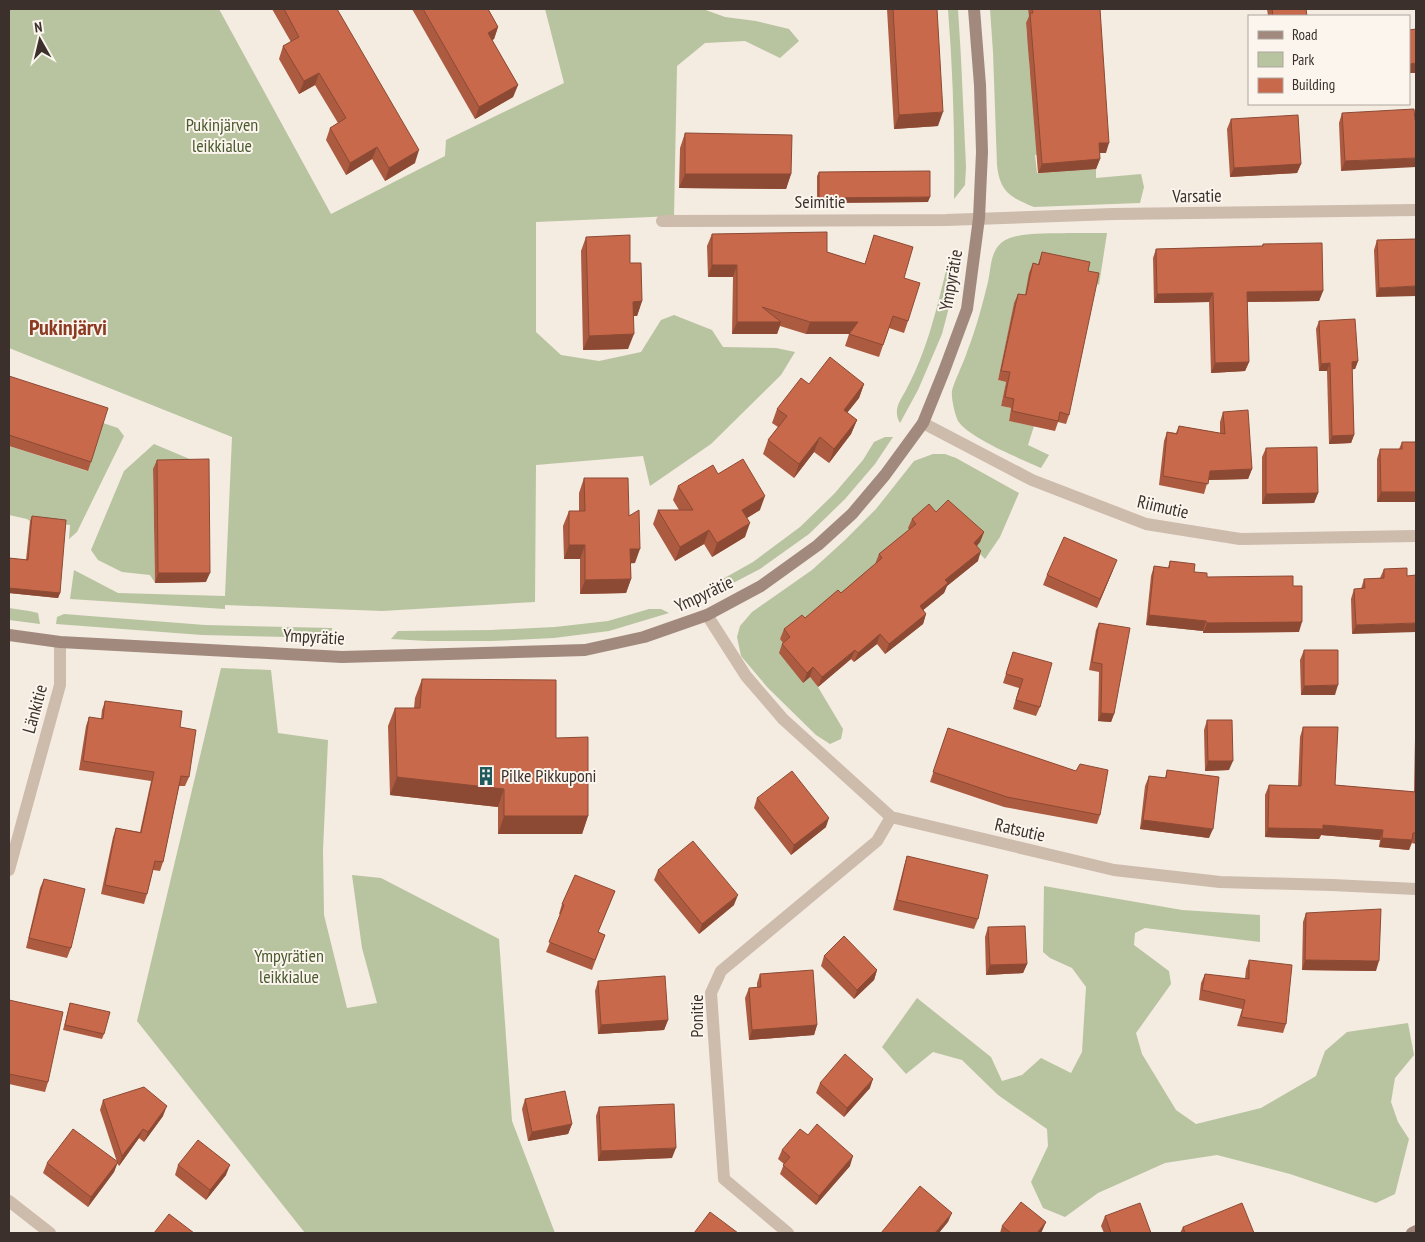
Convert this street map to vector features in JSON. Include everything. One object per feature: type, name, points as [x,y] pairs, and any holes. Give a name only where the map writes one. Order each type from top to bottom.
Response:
[{"type":"street","name":"Ympyrätie","points":[[9,635],[60,642],[342,657],[585,650],[644,637],[707,616],[761,586],[818,545],[852,514],[880,482],[923,423],[966,308],[979,218],[982,152],[981,104],[974,9]]},
{"type":"street","name":"Varsatie","points":[[979,218],[1114,214],[1416,210]]},
{"type":"street","name":"Seimitie","points":[[662,221],[979,218]]},
{"type":"street","name":"Riimutie","points":[[923,423],[1032,480],[1146,524],[1240,539],[1416,536]]},
{"type":"street","name":"Ratsutie","points":[[707,616],[746,676],[783,719],[891,817],[1114,870],[1220,882],[1416,889]]},
{"type":"street","name":"Länkitie","points":[[9,870],[11,851],[60,685],[60,642]]},
{"type":"street","name":"Ponitie","points":[[788,1233],[724,1179],[711,993],[721,971],[877,841],[891,817]]},
{"type":"street","points":[[9,1201],[50,1233]]},
{"type":"street","points":[[1412,1233],[1416,1231]]},
{"type":"green space","name":"Pukinjärven leikkialue","points":[[9,9],[219,9],[331,214],[445,156],[446,140],[564,83],[545,9],[703,9],[725,17],[756,21],[789,29],[799,41],[780,58],[745,41],[705,43],[677,66],[674,216],[536,222],[536,332],[561,355],[599,361],[641,352],[661,320],[674,315],[712,330],[723,347],[776,348],[795,352],[781,375],[711,444],[650,486],[643,456],[536,465],[535,602],[382,611],[225,605],[225,609],[70,599],[74,570],[118,593],[225,596],[232,437],[9,348]]},
{"type":"green space","points":[[948,9],[958,9],[966,167],[965,185],[954,199],[953,104]]},
{"type":"green space","points":[[990,9],[1028,9],[1036,22],[1026,23],[1027,37],[1039,36],[1029,58],[1030,74],[1039,74],[1047,154],[1035,155],[1037,173],[1096,169],[1096,178],[1141,174],[1144,187],[1140,203],[1034,207],[1019,200],[1004,188],[998,174],[997,165]]},
{"type":"green space","points":[[1107,233],[1099,285],[1036,274],[1022,305],[1014,304],[998,380],[1006,382],[1001,406],[1011,408],[1009,421],[1034,426],[1028,445],[1049,455],[1041,468],[996,448],[964,428],[956,415],[952,391],[976,326],[988,282],[991,261],[997,247],[1007,239],[1024,235]]},
{"type":"green space","points":[[949,259],[955,271],[954,288],[942,334],[918,390],[900,423],[897,413],[898,405],[915,372],[927,341]]},
{"type":"green space","points":[[103,423],[118,428],[124,436],[77,532],[69,539],[70,525],[30,521],[9,515],[9,446],[87,471]]},
{"type":"green space","points":[[885,437],[893,437],[875,464],[845,499],[809,534],[760,569],[687,607],[687,599],[753,562],[800,527],[834,494],[863,460],[874,442]]},
{"type":"green space","points":[[154,444],[192,460],[153,470],[155,583],[150,575],[122,572],[98,560],[91,550],[124,471]]},
{"type":"green space","points":[[933,454],[945,454],[956,458],[1019,493],[1000,537],[985,559],[974,548],[980,541],[918,540],[884,574],[780,639],[787,646],[803,683],[810,677],[843,729],[841,739],[830,744],[816,735],[768,688],[741,656],[737,637],[740,626],[752,612],[812,570],[845,540],[876,509],[914,461]]},
{"type":"green space","points":[[9,608],[38,613],[40,624],[9,620]]},
{"type":"green space","points":[[649,609],[661,609],[669,613],[609,631],[554,638],[492,641],[391,639],[398,631],[555,627],[608,621]]},
{"type":"green space","points":[[64,614],[205,625],[332,628],[332,638],[202,635],[56,624],[57,617]]},
{"type":"green space","name":"Ympyrätien leikkialue","points":[[221,668],[271,670],[278,733],[328,740],[323,850],[324,915],[347,1008],[377,1003],[362,948],[352,875],[381,878],[499,939],[512,1121],[555,1233],[305,1233],[137,1021]]},
{"type":"green space","points":[[1044,886],[1182,910],[1260,915],[1260,942],[1145,928],[1135,933],[1134,945],[1169,971],[1171,984],[1136,1033],[1142,1054],[1176,1110],[1196,1124],[1261,1108],[1316,1076],[1325,1051],[1347,1032],[1408,1023],[1414,1055],[1395,1078],[1391,1102],[1398,1122],[1409,1139],[1395,1194],[1376,1203],[1290,1174],[1217,1155],[1165,1163],[1098,1193],[1065,1217],[1043,1208],[1031,1182],[1048,1146],[1047,1129],[998,1095],[962,1060],[933,1052],[906,1074],[882,1047],[917,998],[991,1057],[1002,1081],[1022,1075],[1041,1058],[1071,1073],[1082,1052],[1086,987],[1072,968],[1050,958],[1043,952]]},
{"type":"building","points":[[284,9],[337,9],[419,150],[389,168],[377,147],[350,163],[330,128],[346,118],[319,73],[304,81],[283,46],[299,37]]},
{"type":"building","points":[[423,9],[488,9],[498,27],[488,33],[518,85],[479,107]]},
{"type":"building","points":[[893,9],[937,9],[943,112],[899,115]]},
{"type":"building","points":[[1032,9],[1100,9],[1109,143],[1099,143],[1100,159],[1042,164],[1030,13],[1033,13]]},
{"type":"building","points":[[1272,9],[1306,9],[1307,15],[1273,15]]},
{"type":"building","points":[[1416,29],[1416,63],[1410,64],[1410,30]]},
{"type":"building","points":[[1414,109],[1416,120],[1416,158],[1345,161],[1342,113]]},
{"type":"building","points":[[1298,115],[1301,164],[1234,168],[1231,119]]},
{"type":"building","points":[[685,133],[792,135],[791,174],[685,174]]},
{"type":"building","points":[[930,171],[930,197],[819,198],[819,172]]},
{"type":"building","points":[[827,232],[827,252],[865,264],[874,235],[913,247],[904,278],[920,283],[908,321],[893,316],[883,345],[849,334],[858,322],[810,322],[762,307],[781,322],[737,322],[737,265],[712,265],[712,234]]},
{"type":"building","points":[[630,235],[630,263],[641,263],[642,301],[633,302],[634,334],[589,336],[586,237]]},
{"type":"building","points":[[1416,239],[1416,286],[1379,288],[1377,240]]},
{"type":"building","points":[[1322,243],[1323,291],[1247,292],[1249,362],[1215,363],[1213,293],[1157,294],[1156,249]]},
{"type":"building","points":[[1042,252],[1090,262],[1088,271],[1099,273],[1069,415],[1060,412],[1058,421],[1012,411],[1014,399],[1005,397],[1010,372],[1001,371],[1018,294],[1026,295],[1033,263],[1039,265]]},
{"type":"building","points":[[1355,319],[1358,361],[1352,362],[1354,435],[1332,436],[1330,363],[1321,364],[1319,321]]},
{"type":"building","points":[[830,357],[864,384],[844,410],[857,420],[834,449],[820,437],[799,464],[768,440],[787,416],[777,409],[801,378],[809,384]]},
{"type":"building","points":[[9,376],[108,408],[91,462],[9,435]]},
{"type":"building","points":[[1248,410],[1252,469],[1210,471],[1208,484],[1163,476],[1167,432],[1177,434],[1179,426],[1225,434],[1223,412]]},
{"type":"building","points":[[1402,442],[1416,442],[1416,492],[1381,492],[1380,449],[1402,449]]},
{"type":"building","points":[[1317,447],[1318,493],[1266,494],[1266,448]]},
{"type":"building","points":[[209,459],[210,573],[158,573],[157,460]]},
{"type":"building","points":[[743,459],[765,496],[742,510],[750,523],[717,543],[709,530],[680,547],[658,510],[693,510],[678,486],[713,465],[718,474]]},
{"type":"building","points":[[584,478],[628,478],[629,516],[639,510],[640,549],[630,549],[631,579],[585,580],[585,545],[569,545],[569,511],[585,511]]},
{"type":"building","points":[[948,500],[984,532],[974,543],[981,551],[945,580],[948,583],[920,606],[926,614],[889,644],[880,634],[858,653],[855,650],[822,677],[813,667],[807,673],[782,644],[790,637],[784,629],[802,615],[805,618],[838,590],[841,593],[882,558],[879,554],[916,524],[912,519],[929,504],[936,512]]},
{"type":"building","points":[[32,516],[66,520],[60,593],[9,588],[9,558],[28,560]]},
{"type":"building","points":[[1064,537],[1117,560],[1100,599],[1047,575]]},
{"type":"building","points":[[1170,561],[1195,564],[1194,572],[1207,573],[1207,577],[1293,576],[1293,586],[1302,586],[1302,622],[1207,623],[1206,621],[1149,615],[1154,566],[1169,568]]},
{"type":"building","points":[[1407,568],[1407,576],[1416,575],[1416,623],[1356,625],[1354,589],[1365,588],[1364,579],[1384,578],[1384,569]]},
{"type":"building","points":[[1099,623],[1130,628],[1114,714],[1101,713],[1102,664],[1092,662]]},
{"type":"building","points":[[1304,650],[1338,650],[1338,685],[1304,686]]},
{"type":"building","points":[[1013,652],[1052,663],[1040,707],[1016,700],[1023,679],[1006,674]]},
{"type":"building","name":"Pilke Pikkuponi","points":[[422,679],[556,680],[556,738],[588,737],[588,816],[504,816],[504,789],[397,777],[395,708],[420,708]]},
{"type":"building","points":[[105,701],[182,711],[180,727],[196,730],[189,777],[181,776],[163,862],[155,861],[147,894],[105,885],[116,828],[141,833],[154,772],[83,761],[89,717],[103,719]]},
{"type":"building","points":[[1207,720],[1232,720],[1233,761],[1208,761]]},
{"type":"building","points":[[1303,727],[1338,727],[1335,785],[1416,792],[1416,833],[1413,833],[1412,840],[1382,838],[1383,830],[1323,825],[1323,829],[1268,828],[1269,785],[1301,786]]},
{"type":"building","points":[[948,728],[1076,771],[1080,764],[1108,770],[1100,815],[1007,797],[933,772]]},
{"type":"building","points":[[1167,770],[1219,777],[1213,829],[1143,820],[1149,776],[1166,778]]},
{"type":"building","points":[[792,771],[829,818],[794,845],[757,798]]},
{"type":"building","points":[[693,841],[738,895],[702,924],[658,870]]},
{"type":"building","points":[[907,856],[988,875],[978,919],[897,900]]},
{"type":"building","points":[[575,875],[615,891],[598,932],[605,935],[595,960],[549,942],[564,905],[562,904]]},
{"type":"building","points":[[44,879],[85,889],[71,948],[29,938]]},
{"type":"building","points":[[1381,909],[1379,961],[1305,960],[1306,913]]},
{"type":"building","points":[[1025,926],[1027,964],[990,965],[988,927]]},
{"type":"building","points":[[844,936],[877,970],[857,990],[824,956]]},
{"type":"building","points":[[1249,960],[1292,965],[1286,1024],[1241,1017],[1245,1000],[1202,990],[1205,974],[1249,979]]},
{"type":"building","points":[[813,970],[817,1025],[752,1030],[749,988],[761,987],[760,974]]},
{"type":"building","points":[[665,976],[668,1020],[601,1025],[598,981]]},
{"type":"building","points":[[9,1000],[63,1012],[48,1082],[9,1074]]},
{"type":"building","points":[[70,1003],[110,1012],[104,1034],[65,1025]]},
{"type":"building","points":[[845,1054],[873,1079],[847,1108],[820,1083]]},
{"type":"building","points":[[144,1087],[167,1106],[148,1132],[143,1129],[122,1156],[103,1100]]},
{"type":"building","points":[[565,1091],[572,1124],[532,1132],[525,1099]]},
{"type":"building","points":[[674,1104],[676,1148],[601,1151],[599,1107]]},
{"type":"building","points":[[817,1124],[853,1156],[819,1196],[783,1165],[790,1157],[782,1150],[800,1129],[808,1135]]},
{"type":"building","points":[[73,1129],[118,1162],[91,1197],[47,1163]]},
{"type":"building","points":[[198,1140],[230,1165],[210,1190],[178,1165]]},
{"type":"building","points":[[920,1186],[952,1213],[935,1233],[881,1233]]},
{"type":"building","points":[[1021,1202],[1046,1222],[1037,1233],[1011,1233],[1002,1226]]},
{"type":"building","points":[[1140,1203],[1151,1233],[1111,1233],[1105,1216]]},
{"type":"building","points":[[1242,1203],[1254,1233],[1185,1233],[1183,1227]]},
{"type":"building","points":[[710,1212],[738,1233],[694,1233]]},
{"type":"building","points":[[169,1214],[194,1233],[154,1233]]},
{"type":"place","name":"Pilke Pikkuponi","points":[[486,776]]},
{"type":"district","name":"Pukinjärvi","points":[[68,327]]}]
